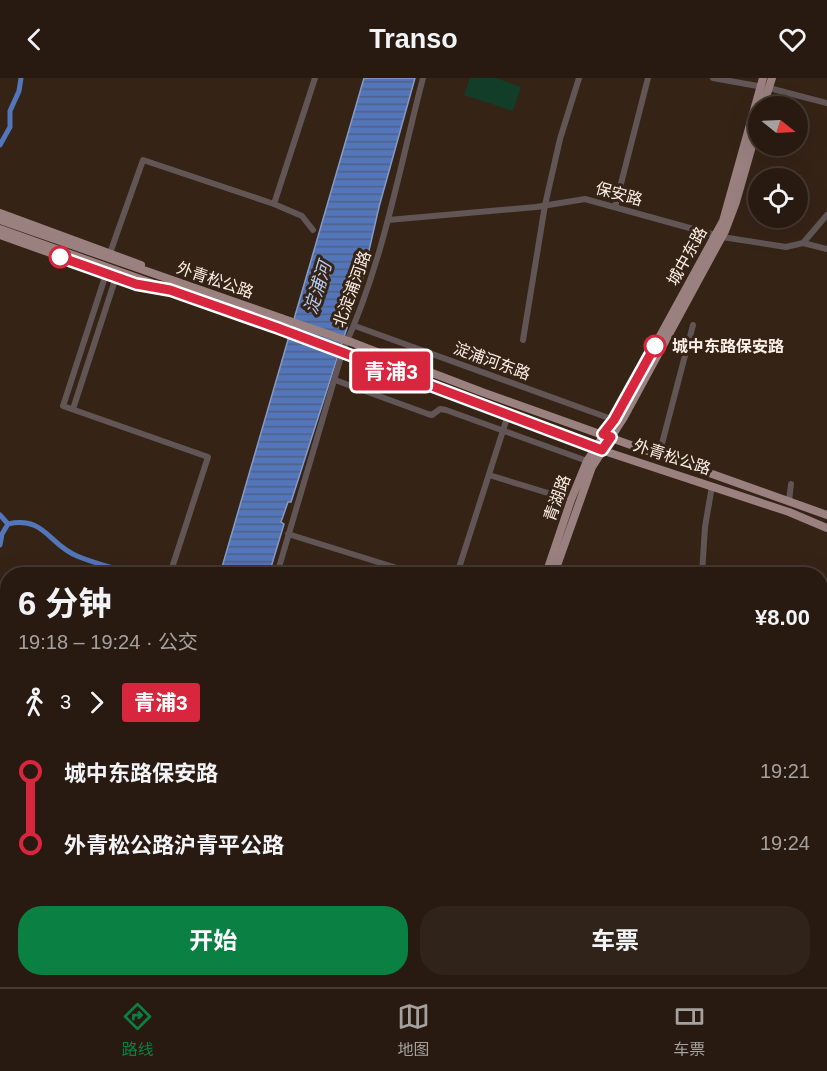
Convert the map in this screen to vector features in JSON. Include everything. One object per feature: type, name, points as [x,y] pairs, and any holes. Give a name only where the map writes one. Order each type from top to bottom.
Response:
[{"type":"main road","name":"城中东路","points":[[719,236],[764,84],[771,78]]},
{"type":"main road","name":"城中东路","points":[[598,449],[617,421],[719,236],[736,202],[749,156]]},
{"type":"main road","points":[[0,213],[147,267],[177,282]]},
{"type":"main road","name":"外青松公路","points":[[0,220],[36,237],[170,290],[347,353],[598,449],[789,512],[827,528]]},
{"type":"main road","name":"外青松公路","points":[[0,229],[36,237],[177,282],[351,342],[482,392],[827,515]]},
{"type":"main road","points":[[0,235],[146,287],[170,290]]},
{"type":"main road","name":"青湖路","points":[[548,567],[587,461],[598,449]]},
{"type":"main road","name":"青湖路","points":[[556,567],[598,449]]},
{"type":"street","points":[[274,204],[315,78]]},
{"type":"street","name":"北淀浦河路","points":[[279,567],[343,350],[355,326],[380,253],[423,78]]},
{"type":"street","points":[[524,340],[545,205],[560,139],[579,78]]},
{"type":"street","points":[[615,207],[648,78]]},
{"type":"street","points":[[713,78],[764,84],[827,103]]},
{"type":"street","points":[[110,253],[143,160],[274,204],[302,216],[313,230]]},
{"type":"street","name":"保安路","points":[[388,220],[585,199],[719,236],[786,247],[803,243],[827,249]]},
{"type":"street","points":[[803,243],[827,214]]},
{"type":"street","points":[[106,274],[63,406],[208,457],[172,567]]},
{"type":"street","points":[[73,409],[116,277]]},
{"type":"street","points":[[659,455],[693,325]]},
{"type":"street","name":"淀浦河东路","points":[[355,326],[617,421]]},
{"type":"street","points":[[334,380],[428,414],[432,415],[440,409],[446,410],[587,461]]},
{"type":"street","points":[[460,567],[508,415]]},
{"type":"street","points":[[489,475],[571,500]]},
{"type":"street","points":[[789,501],[791,484]]},
{"type":"street","points":[[702,567],[705,527],[712,486]]},
{"type":"street","points":[[288,534],[394,567]]},
{"type":"green space","points":[[470,78],[496,78],[521,87],[513,111],[464,95]]},
{"type":"water","name":"淀浦河","points":[[364,78],[415,78],[379,207],[362,281],[291,502],[288,502],[281,522],[284,524],[271,567],[222,567]]},
{"type":"waterway","points":[[0,145],[10,127],[10,111],[19,91],[21,78]]},
{"type":"waterway","points":[[0,515],[8,524]]},
{"type":"waterway","points":[[0,545],[2,534],[8,524],[30,524],[46,532],[67,551],[110,567]]},
{"type":"bus line","name":"青浦3","points":[[60,257],[136,284],[170,290],[278,328],[602,450],[611,437],[603,434],[614,420],[655,346]]},
{"type":"place","name":"城中东路保安路","points":[[655,346]]}]
